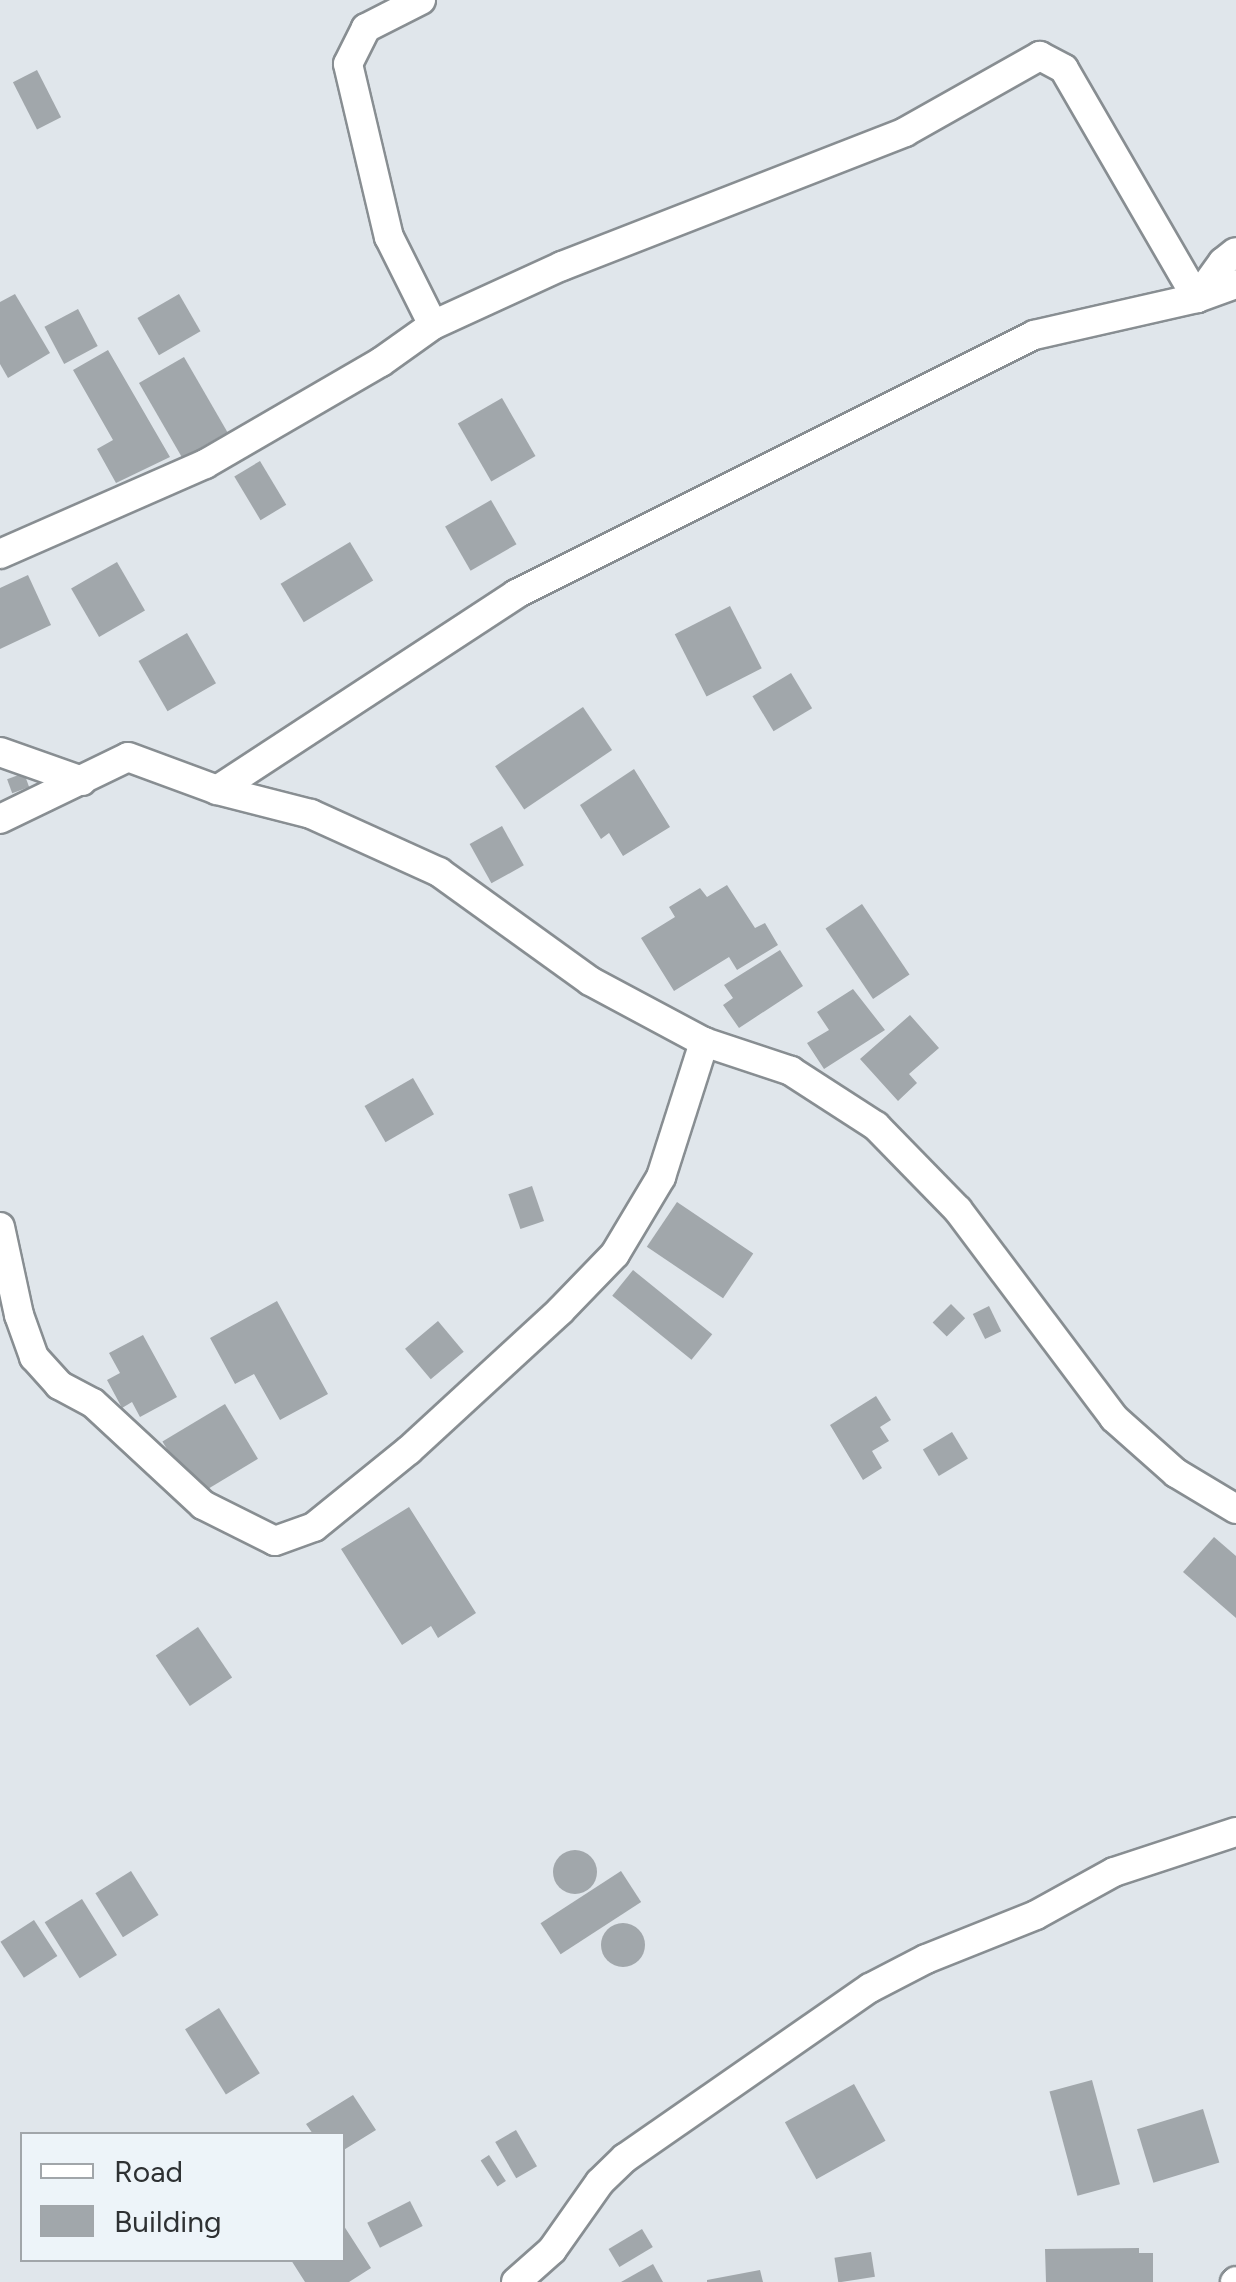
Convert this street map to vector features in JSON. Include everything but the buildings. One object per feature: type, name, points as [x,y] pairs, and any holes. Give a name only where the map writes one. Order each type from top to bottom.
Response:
[{"type":"street","points":[[421,0],[370,10],[348,64],[389,236],[433,325]]},
{"type":"street","points":[[0,554],[205,464],[381,362],[433,325],[562,266],[905,132],[1040,56],[1064,69],[1197,298]]},
{"type":"street","points":[[1197,298],[1223,262],[1236,252]]},
{"type":"street","points":[[217,790],[516,594],[1034,334],[1197,298],[1236,284]]},
{"type":"street","points":[[0,752],[82,781]]},
{"type":"street","points":[[0,819],[128,757],[217,790],[310,814],[439,872],[590,982],[704,1042],[791,1071],[876,1126],[958,1210],[1114,1418],[1176,1472],[1236,1509]]},
{"type":"street","points":[[0,1227],[19,1315],[34,1358],[60,1385],[92,1404],[203,1505],[275,1542],[314,1527],[408,1450],[560,1311],[615,1254],[661,1177],[704,1042]]},
{"type":"street","points":[[516,2282],[552,2250],[600,2182],[625,2158],[870,1988],[926,1959],[1036,1915],[1114,1872],[1236,1832]]}]
